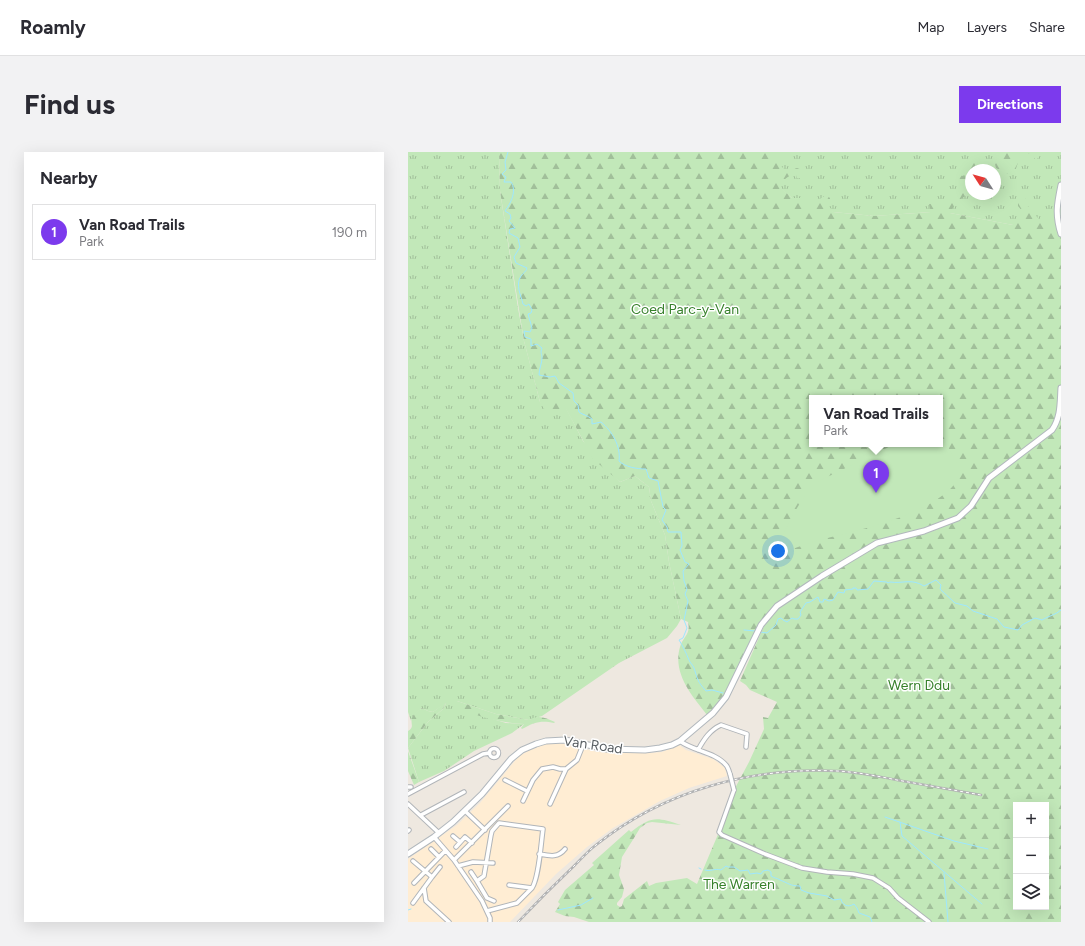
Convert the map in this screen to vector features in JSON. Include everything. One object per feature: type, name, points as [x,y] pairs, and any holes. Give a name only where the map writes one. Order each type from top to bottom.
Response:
[{"type":"street","points":[[1061,185],[1056,211],[1056,218],[1061,234]]},
{"type":"street","name":"Van Road","points":[[408,854],[439,834],[466,811],[511,759],[522,750],[546,741],[565,740],[607,749],[645,750],[672,745],[680,741],[719,706],[730,690],[761,625],[785,600],[877,543],[924,531],[947,523],[963,514],[971,506],[989,478],[1052,430],[1059,416],[1061,388]]},
{"type":"street","points":[[698,750],[702,742],[711,732],[721,725],[747,734],[746,747]]},
{"type":"street","points":[[680,741],[689,747],[720,760],[727,766],[734,790],[719,832],[726,837],[748,847],[802,868],[873,878],[889,888],[908,906],[929,922]]},
{"type":"street","points":[[550,804],[566,769],[577,760],[583,745]]},
{"type":"street","points":[[408,794],[483,754],[489,753]]},
{"type":"street","points":[[523,801],[533,780],[542,769],[553,767],[566,769]]},
{"type":"street","points":[[504,780],[527,792]]},
{"type":"street","points":[[421,815],[464,792]]},
{"type":"street","points":[[408,804],[439,834]]},
{"type":"street","points":[[454,860],[508,806]]},
{"type":"street","points":[[466,811],[485,830]]},
{"type":"street","points":[[477,881],[484,876],[491,835],[499,823],[543,829],[536,876],[532,888],[517,903],[487,911]]},
{"type":"street","points":[[453,836],[460,842]]},
{"type":"street","points":[[434,837],[454,860],[482,901],[490,918],[490,922]]},
{"type":"street","points":[[456,847],[465,837],[472,843]]},
{"type":"street","points":[[431,849],[439,857]]},
{"type":"street","points":[[539,854],[554,856],[558,855],[564,849]]},
{"type":"street","points":[[414,883],[445,851]]},
{"type":"street","points":[[413,860],[432,877]]},
{"type":"street","points":[[458,866],[473,862],[493,863]]},
{"type":"street","points":[[413,904],[440,867]]},
{"type":"street","points":[[471,872],[487,898],[494,901]]},
{"type":"street","points":[[509,884],[532,888]]},
{"type":"street","points":[[424,888],[426,901],[449,922]]},
{"type":"shaded area","points":[[560,743],[597,752],[620,753],[662,752],[679,745],[686,750],[713,759],[725,768],[727,776],[689,788],[660,801],[613,828],[587,847],[556,874],[510,922],[408,922],[408,859],[457,825],[480,803],[519,756],[545,744]]},
{"type":"green space","points":[[408,152],[499,152],[500,191],[518,308],[524,341],[540,402],[566,408],[583,441],[620,482],[635,476],[649,487],[651,501],[665,535],[681,619],[667,638],[619,663],[542,716],[529,720],[496,714],[454,701],[473,713],[506,723],[524,724],[512,733],[474,751],[444,771],[419,782],[408,748],[428,722],[443,709],[446,703],[433,712],[422,708],[413,716],[411,721],[408,712]]},
{"type":"green space","points":[[499,152],[783,152],[780,161],[782,167],[788,171],[797,168],[802,170],[802,176],[800,178],[797,178],[794,173],[785,179],[781,184],[780,187],[792,198],[803,198],[806,200],[817,201],[826,195],[830,198],[829,206],[833,212],[874,216],[931,212],[929,204],[955,201],[958,198],[962,186],[956,175],[958,173],[962,176],[965,175],[965,196],[959,201],[950,213],[1013,225],[1015,220],[1023,212],[1018,206],[1018,202],[1025,198],[1027,200],[1026,204],[1042,223],[1047,225],[1053,222],[1061,241],[1061,922],[589,922],[555,912],[560,904],[558,902],[565,890],[594,865],[592,863],[629,830],[631,832],[644,823],[654,820],[666,820],[681,825],[652,822],[647,823],[640,828],[622,857],[619,875],[624,889],[622,897],[617,905],[620,907],[622,906],[624,899],[647,881],[649,886],[656,883],[687,878],[697,884],[719,832],[734,790],[764,729],[763,717],[768,718],[777,702],[750,690],[740,681],[764,626],[776,609],[766,618],[730,690],[708,716],[690,693],[681,676],[678,657],[681,643],[688,633],[689,626],[688,622],[681,619],[665,535],[651,501],[649,487],[635,476],[620,482],[593,459],[566,409],[550,418],[540,402],[524,341],[500,191]]},
{"type":"green space","points":[[762,152],[1061,152],[1061,241],[1013,225],[950,213],[931,212],[874,216],[833,212],[792,198],[779,187]]},
{"type":"green space","points":[[1005,152],[1038,152],[1040,155],[1036,160],[1030,153],[1020,157],[1014,174],[1008,174],[1001,170],[1001,164],[995,164],[999,155]]},
{"type":"green space","points":[[976,157],[978,160],[976,164],[968,164]]},
{"type":"green space","points":[[943,440],[962,473],[952,488],[936,500],[918,510],[874,526],[775,553],[798,506],[817,482],[889,447],[943,447]]},
{"type":"green space","points":[[454,701],[496,714],[529,720],[536,717],[542,717],[555,722],[538,722],[522,729],[521,728],[524,724],[496,720],[468,712],[452,704]]},
{"type":"green space","points":[[446,702],[443,709],[428,722],[408,748],[408,731],[412,727],[413,715],[422,708],[433,712]]},
{"type":"green space","points":[[408,751],[419,782],[414,785],[408,771]]},
{"type":"waterway","points":[[508,152],[505,162],[506,170],[502,174],[506,177],[504,182],[511,182],[513,186],[513,193],[511,201],[505,211],[510,214],[511,218],[509,221],[515,228],[510,229],[509,233],[518,238],[520,247],[514,257],[516,263],[527,268],[519,279],[518,286],[523,304],[526,306],[529,304],[532,310],[531,313],[528,314],[532,328],[530,332],[524,331],[525,337],[531,339],[531,346],[537,344],[542,348],[542,360],[539,375],[550,377],[555,376],[559,383],[573,393],[574,401],[578,405],[579,412],[592,419],[592,424],[601,422],[605,426],[615,439],[619,450],[619,461],[624,465],[639,469],[646,469],[649,478],[658,481],[663,507],[666,510],[662,520],[667,527],[668,532],[681,532],[682,546],[680,550],[685,562],[689,564],[683,571],[687,589],[685,594],[688,601],[684,620],[687,628],[683,638],[679,640],[689,661],[694,667],[698,680],[703,688],[706,691],[712,690],[723,693]]},
{"type":"waterway","points":[[760,632],[767,633],[776,625],[778,619],[781,618],[787,622],[792,618],[798,619],[801,615],[800,612],[806,603],[818,597],[820,602],[823,602],[824,599],[829,601],[833,600],[838,592],[844,593],[845,590],[853,588],[856,588],[857,590],[868,589],[874,581],[888,583],[915,582],[924,586],[936,580],[941,585],[940,589],[955,603],[967,606],[973,611],[997,619],[1004,627],[1018,630],[1022,625],[1035,618],[1042,620],[1061,610]]},
{"type":"waterway","points":[[744,630],[755,631]]},
{"type":"waterway","points":[[885,817],[954,841],[988,849]]},
{"type":"waterway","points":[[900,822],[902,836],[982,904]]},
{"type":"waterway","points":[[705,870],[721,870],[726,866],[734,867],[740,871],[748,870],[750,874],[761,874],[763,871],[768,870],[771,872],[771,876],[791,885],[800,886],[801,890],[827,896],[834,900],[841,899],[843,903],[848,906],[854,904],[859,913],[870,917],[872,922]]},
{"type":"waterway","points":[[944,873],[948,922]]},
{"type":"waterway","points":[[558,910],[581,905],[593,898]]},
{"type":"railway","points":[[518,922],[590,850],[622,826],[650,810],[709,786],[740,778],[772,773],[837,771],[867,774],[981,795]]},
{"type":"place","name":"Van Road Trails","points":[[876,493]]},
{"type":"park label","name":"Coed Parc-y-Van","points":[[685,309]]},
{"type":"park label","name":"Wern Ddu","points":[[919,685]]},
{"type":"park label","name":"The Warren","points":[[739,884]]}]
